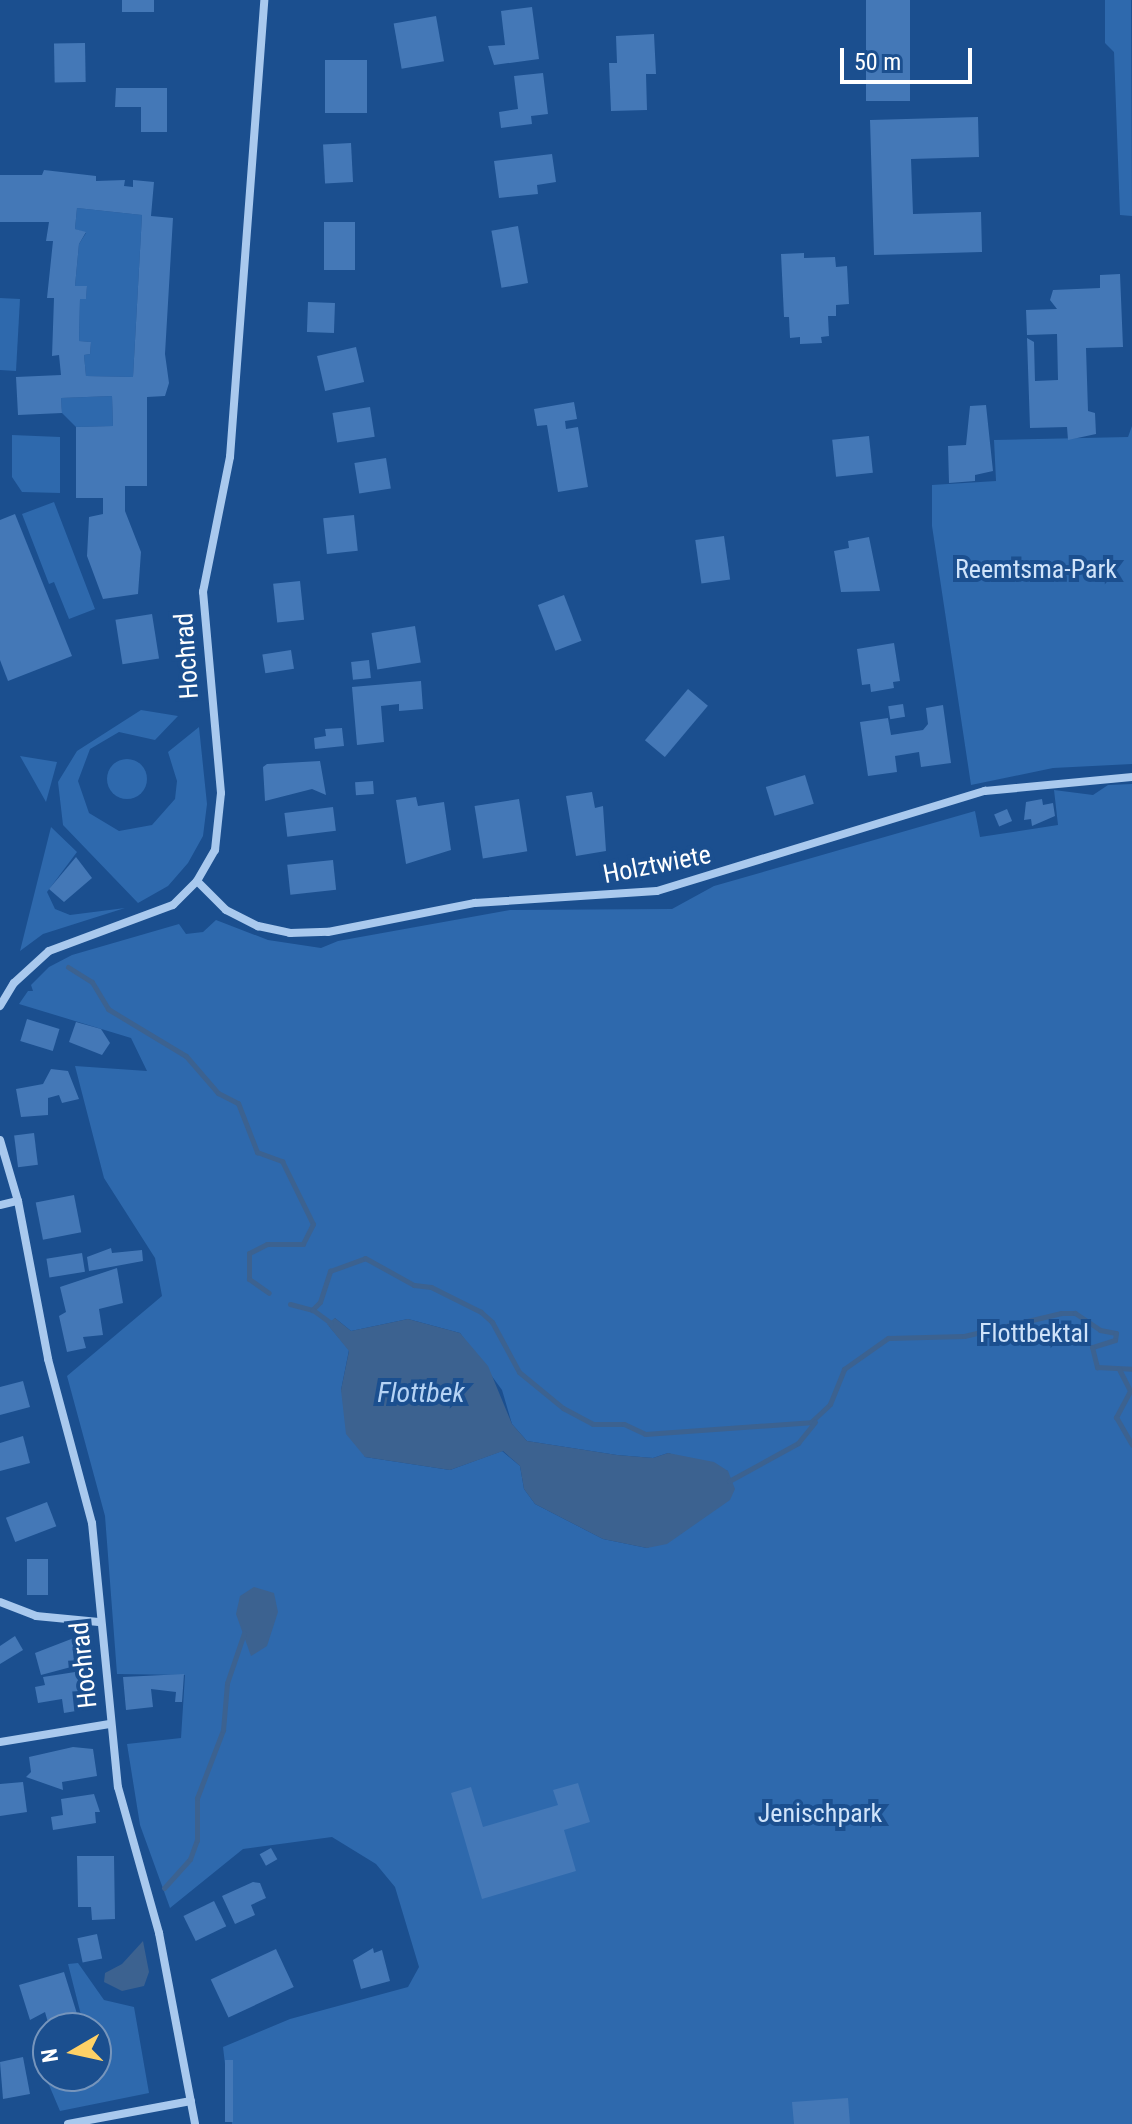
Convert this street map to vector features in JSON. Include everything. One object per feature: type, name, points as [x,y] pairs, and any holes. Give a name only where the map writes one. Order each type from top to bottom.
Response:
[{"type":"street","name":"Hochrad","points":[[0,1006],[14,983],[49,951],[159,911],[197,881],[215,850],[221,818],[203,592],[230,457],[264,0]]},
{"type":"street","name":"Holztwiete","points":[[197,881],[226,910],[258,926],[290,933],[328,932],[475,903],[657,891],[985,791],[1132,777]]},
{"type":"street","name":"Hochrad","points":[[0,1140],[18,1201],[42,1334],[92,1523],[99,1622],[122,1807],[159,1933],[195,2124]]},
{"type":"street","points":[[0,1205],[18,1201]]},
{"type":"street","points":[[0,1602],[36,1616],[99,1622]]},
{"type":"street","points":[[0,1742],[110,1724]]},
{"type":"street","points":[[68,2124],[191,2101]]},
{"type":"green space","points":[[1105,0],[1131,0],[1132,216],[1120,215],[1114,52],[1105,43]]},
{"type":"green space","points":[[77,208],[142,215],[133,377],[86,376],[84,355],[90,354],[91,342],[79,341],[80,299],[86,298],[87,287],[75,286],[79,244],[86,233],[75,229]]},
{"type":"green space","points":[[0,298],[20,299],[16,371],[0,370]]},
{"type":"green space","points":[[112,396],[113,426],[76,427],[62,413],[61,398]]},
{"type":"green space","name":"Reemtsma-Park","points":[[1132,426],[1132,764],[1053,768],[971,785],[932,526],[932,485],[996,481],[994,440],[1128,437]]},
{"type":"green space","points":[[12,435],[60,437],[60,493],[22,492],[12,477]]},
{"type":"green space","points":[[54,502],[95,609],[69,619],[54,582],[49,584],[22,514]]},
{"type":"green space","points":[[141,710],[178,716],[155,740],[119,732],[90,749],[78,781],[89,813],[119,831],[152,825],[175,799],[177,781],[168,752],[199,727],[207,804],[203,836],[188,863],[168,886],[138,903],[63,825],[58,782],[77,751]]},
{"type":"green space","points":[[20,756],[57,762],[46,802]]},
{"type":"green space","points":[[127,759],[141,765],[147,779],[141,793],[127,799],[113,793],[107,779],[113,765]]},
{"type":"green space","name":"Jenischpark","points":[[1132,784],[1132,2124],[232,2124],[223,2047],[290,2019],[408,1987],[419,1967],[395,1887],[376,1864],[332,1837],[243,1849],[170,1908],[140,1825],[127,1744],[181,1738],[185,1675],[117,1674],[105,1516],[67,1376],[162,1296],[155,1258],[104,1178],[75,1066],[147,1071],[131,1038],[19,1004],[28,991],[33,991],[31,985],[49,967],[72,955],[179,924],[186,934],[203,932],[216,920],[268,940],[321,948],[338,941],[510,910],[672,909],[714,886],[975,811],[980,837],[1058,825],[1054,790],[1093,795],[1108,785]],"holes":[[[335,1318],[351,1331],[408,1319],[460,1333],[502,1390],[512,1424],[527,1441],[617,1455],[653,1458],[668,1453],[728,1471],[696,1521],[682,1533],[647,1548],[603,1539],[535,1504],[524,1489],[520,1466],[502,1451],[450,1470],[365,1457],[341,1390],[349,1350],[329,1326]]]},
{"type":"green space","points":[[51,827],[77,852],[47,892],[55,909],[70,915],[125,908],[43,934],[20,951]]},
{"type":"green space","points":[[78,1963],[104,2000],[134,2007],[149,2093],[60,2111],[52,2092],[112,2092],[112,2012],[80,2012],[68,1964]]},
{"type":"water","name":"Flottbek","points":[[335,1318],[351,1331],[408,1319],[460,1333],[488,1366],[512,1424],[527,1441],[617,1455],[653,1458],[668,1453],[714,1462],[728,1471],[735,1489],[730,1500],[667,1544],[647,1548],[603,1539],[535,1504],[524,1489],[520,1466],[503,1451],[450,1470],[365,1457],[346,1434],[341,1390],[349,1351],[327,1324]]},
{"type":"water","points":[[254,1587],[274,1593],[278,1612],[267,1646],[251,1656],[236,1614],[240,1596]]},
{"type":"water","points":[[143,1941],[149,1972],[144,1986],[122,1991],[104,1982],[105,1973],[122,1964]]},
{"type":"building","points":[[122,0],[154,0],[154,12],[122,12]]},
{"type":"building","points":[[866,0],[910,0],[910,101],[866,101]]},
{"type":"building","points":[[532,7],[539,59],[494,65],[488,46],[505,45],[501,11]]},
{"type":"building","points":[[436,16],[444,61],[402,69],[394,23]]},
{"type":"building","points":[[654,34],[656,74],[646,74],[647,110],[611,111],[609,63],[617,63],[616,36]]},
{"type":"building","points":[[85,43],[86,82],[55,83],[54,44]]},
{"type":"building","points":[[325,60],[367,60],[367,113],[325,113]]},
{"type":"building","points":[[543,73],[548,114],[531,116],[532,124],[501,128],[499,112],[518,109],[514,76]]},
{"type":"building","points":[[116,88],[167,88],[167,132],[141,132],[141,107],[115,107]]},
{"type":"building","points":[[978,117],[979,157],[911,159],[913,214],[981,212],[982,252],[874,255],[870,120]]},
{"type":"building","points":[[351,143],[353,182],[325,183],[323,144]]},
{"type":"building","points":[[552,154],[556,182],[537,185],[538,194],[499,198],[494,161]]},
{"type":"building","points":[[44,170],[96,176],[96,181],[125,180],[124,186],[133,187],[133,180],[154,182],[151,216],[173,218],[165,354],[169,383],[165,396],[147,397],[147,486],[125,486],[125,511],[141,552],[138,594],[103,599],[87,556],[89,517],[103,514],[103,498],[76,498],[76,427],[113,426],[112,396],[61,398],[62,413],[18,415],[16,377],[61,375],[59,355],[52,356],[54,298],[47,298],[53,241],[46,241],[49,222],[0,222],[0,175],[42,175]],"holes":[[[77,208],[142,215],[133,377],[86,376],[84,355],[90,354],[91,342],[79,341],[80,299],[86,299],[87,286],[75,286],[79,244],[86,232],[75,229]]]},
{"type":"building","points":[[324,222],[355,222],[355,270],[324,270]]},
{"type":"building","points":[[518,226],[528,283],[501,288],[491,231]]},
{"type":"building","points":[[804,253],[804,258],[835,257],[836,267],[847,266],[849,304],[836,305],[836,316],[828,316],[829,336],[821,337],[822,343],[800,344],[800,337],[790,338],[789,317],[784,317],[781,254]]},
{"type":"building","points":[[1120,274],[1123,347],[1086,348],[1088,411],[1095,413],[1096,434],[1068,440],[1067,427],[1030,428],[1027,338],[1034,342],[1035,381],[1058,380],[1057,334],[1027,335],[1026,310],[1057,309],[1050,300],[1053,290],[1100,288],[1100,275]]},
{"type":"building","points":[[308,302],[335,303],[334,333],[307,332]]},
{"type":"building","points":[[356,347],[364,382],[325,391],[317,356]]},
{"type":"building","points":[[574,402],[577,419],[565,421],[566,429],[578,427],[588,487],[558,492],[547,425],[537,426],[534,409]]},
{"type":"building","points":[[986,405],[993,471],[975,475],[975,481],[949,483],[948,446],[966,445],[970,406]]},
{"type":"building","points":[[370,407],[375,437],[337,443],[332,413]]},
{"type":"building","points":[[869,436],[873,473],[836,477],[832,440]]},
{"type":"building","points":[[386,458],[391,489],[359,494],[354,463]]},
{"type":"building","points":[[15,514],[72,656],[8,681],[0,660],[0,520]]},
{"type":"building","points":[[354,515],[358,551],[327,554],[323,518]]},
{"type":"building","points":[[724,536],[730,580],[701,584],[695,540]]},
{"type":"building","points":[[869,537],[880,591],[841,592],[834,551],[849,548],[848,541]]},
{"type":"building","points":[[300,581],[304,620],[277,623],[273,584]]},
{"type":"building","points":[[564,595],[582,641],[555,651],[538,605]]},
{"type":"building","points":[[152,614],[159,658],[122,664],[115,620]]},
{"type":"building","points":[[415,626],[421,663],[377,669],[372,633]]},
{"type":"building","points":[[894,643],[900,681],[893,682],[894,688],[871,692],[870,684],[862,685],[857,649]]},
{"type":"building","points":[[291,650],[294,669],[265,673],[262,655]]},
{"type":"building","points":[[369,660],[371,678],[353,680],[351,662]]},
{"type":"building","points":[[421,681],[423,709],[399,711],[399,704],[381,706],[384,742],[357,745],[352,687]]},
{"type":"building","points":[[688,689],[708,706],[665,757],[645,740]]},
{"type":"building","points":[[903,704],[905,717],[890,719],[888,706]]},
{"type":"building","points":[[943,705],[951,763],[921,767],[919,752],[895,756],[897,772],[868,776],[860,722],[888,718],[891,735],[923,730],[928,724],[926,708]]},
{"type":"building","points":[[342,728],[344,746],[315,749],[314,738],[326,736],[325,729]]},
{"type":"building","points":[[320,761],[326,795],[312,789],[265,801],[263,767],[267,764]]},
{"type":"building","points":[[805,775],[814,804],[775,816],[766,787]]},
{"type":"building","points":[[373,781],[374,794],[356,795],[355,782]]},
{"type":"building","points":[[592,792],[595,808],[603,806],[606,851],[576,856],[566,796]]},
{"type":"building","points":[[416,797],[418,806],[444,802],[451,850],[406,864],[396,800]]},
{"type":"building","points":[[519,799],[527,851],[483,858],[475,806]]},
{"type":"building","points":[[1042,799],[1043,805],[1053,803],[1055,816],[1032,826],[1031,819],[1024,820],[1026,802]]},
{"type":"building","points":[[333,807],[336,831],[287,837],[284,813]]},
{"type":"building","points":[[1007,809],[1012,821],[999,826],[994,814]]},
{"type":"building","points":[[76,857],[92,878],[64,902],[49,889]]},
{"type":"building","points":[[333,860],[336,890],[290,895],[287,865]]},
{"type":"building","points":[[27,1019],[60,1029],[53,1051],[20,1041]]},
{"type":"building","points":[[76,1022],[101,1029],[110,1043],[102,1055],[69,1042]]},
{"type":"building","points":[[51,1069],[68,1071],[79,1099],[62,1103],[59,1095],[48,1098],[48,1115],[21,1117],[16,1089],[43,1084]]},
{"type":"building","points":[[34,1133],[38,1165],[18,1167],[14,1135]]},
{"type":"building","points":[[74,1195],[81,1232],[43,1240],[36,1202]]},
{"type":"building","points":[[111,1248],[112,1253],[142,1250],[143,1261],[89,1271],[87,1257]]},
{"type":"building","points":[[82,1253],[85,1272],[49,1277],[46,1259]]},
{"type":"building","points":[[117,1268],[123,1303],[99,1309],[103,1335],[83,1337],[86,1348],[67,1352],[59,1316],[66,1312],[60,1287]]},
{"type":"building","points":[[23,1381],[30,1407],[0,1415],[0,1387]]},
{"type":"building","points":[[23,1436],[30,1463],[0,1471],[0,1443]]},
{"type":"building","points":[[47,1502],[56,1526],[15,1542],[6,1518]]},
{"type":"building","points":[[27,1559],[48,1559],[48,1595],[27,1595]]},
{"type":"building","points":[[15,1636],[23,1650],[0,1664],[0,1646]]},
{"type":"building","points":[[79,1636],[86,1663],[41,1675],[35,1653]]},
{"type":"building","points":[[88,1670],[93,1696],[88,1709],[64,1713],[62,1699],[38,1703],[35,1687],[45,1685],[43,1677]]},
{"type":"building","points":[[184,1674],[182,1702],[175,1702],[176,1692],[151,1689],[153,1707],[126,1710],[123,1677]]},
{"type":"building","points":[[73,1747],[93,1749],[97,1776],[62,1782],[63,1790],[26,1777],[31,1772],[29,1757]]},
{"type":"building","points":[[23,1782],[27,1812],[0,1816],[0,1784]]},
{"type":"building","points":[[578,1783],[590,1822],[564,1830],[576,1871],[482,1899],[451,1793],[471,1787],[483,1827],[558,1805],[553,1790]]},
{"type":"building","points":[[94,1794],[100,1812],[95,1812],[96,1823],[53,1830],[51,1817],[63,1815],[61,1799]]},
{"type":"building","points":[[271,1848],[277,1859],[266,1866],[260,1854]]},
{"type":"building","points":[[77,1856],[114,1856],[115,1919],[92,1920],[91,1907],[78,1907]]},
{"type":"building","points":[[253,1882],[260,1883],[266,1898],[251,1905],[255,1915],[235,1924],[222,1896]]},
{"type":"building","points":[[214,1901],[226,1926],[196,1941],[183,1916]]},
{"type":"building","points":[[97,1934],[102,1958],[83,1963],[77,1938]]},
{"type":"building","points":[[373,1948],[374,1953],[382,1950],[390,1981],[361,1989],[353,1960]]},
{"type":"building","points":[[276,1949],[294,1987],[228,2017],[211,1979]]},
{"type":"building","points":[[64,1972],[76,2012],[32,2012],[30,2020],[19,1985]]},
{"type":"building","points":[[23,2057],[30,2094],[3,2099],[0,2062]]},
{"type":"building","points":[[225,2060],[233,2060],[233,2122],[225,2122]]},
{"type":"building","points":[[848,2098],[850,2124],[794,2124],[792,2102]]},
{"type":"waterway","name":"Flottbek","points":[[68,967],[92,982],[108,1009],[186,1056],[218,1093],[238,1103],[257,1152],[282,1161],[313,1224],[303,1244],[267,1244],[249,1253],[249,1279],[269,1293]]},
{"type":"waterway","name":"Flottbek","points":[[290,1304],[312,1310],[320,1302],[330,1271],[365,1258],[414,1285],[431,1287],[481,1312],[492,1322],[519,1372],[563,1408],[593,1424],[624,1424],[645,1434],[811,1422],[830,1404],[844,1369],[888,1338],[964,1336],[1061,1313],[1075,1313],[1100,1330],[1116,1333],[1115,1340],[1092,1347],[1097,1367],[1132,1369]]},
{"type":"waterway","name":"Flottbek","points":[[313,1310],[331,1323]]},
{"type":"waterway","points":[[1119,1369],[1130,1391],[1116,1417],[1132,1445]]},
{"type":"waterway","name":"Flottbek","points":[[729,1481],[798,1443],[815,1422]]},
{"type":"waterway","points":[[164,1888],[190,1859],[197,1840],[197,1798],[223,1730],[227,1683],[244,1633]]},
{"type":"park label","name":"Flottbektal","points":[[1034,1334]]}]
